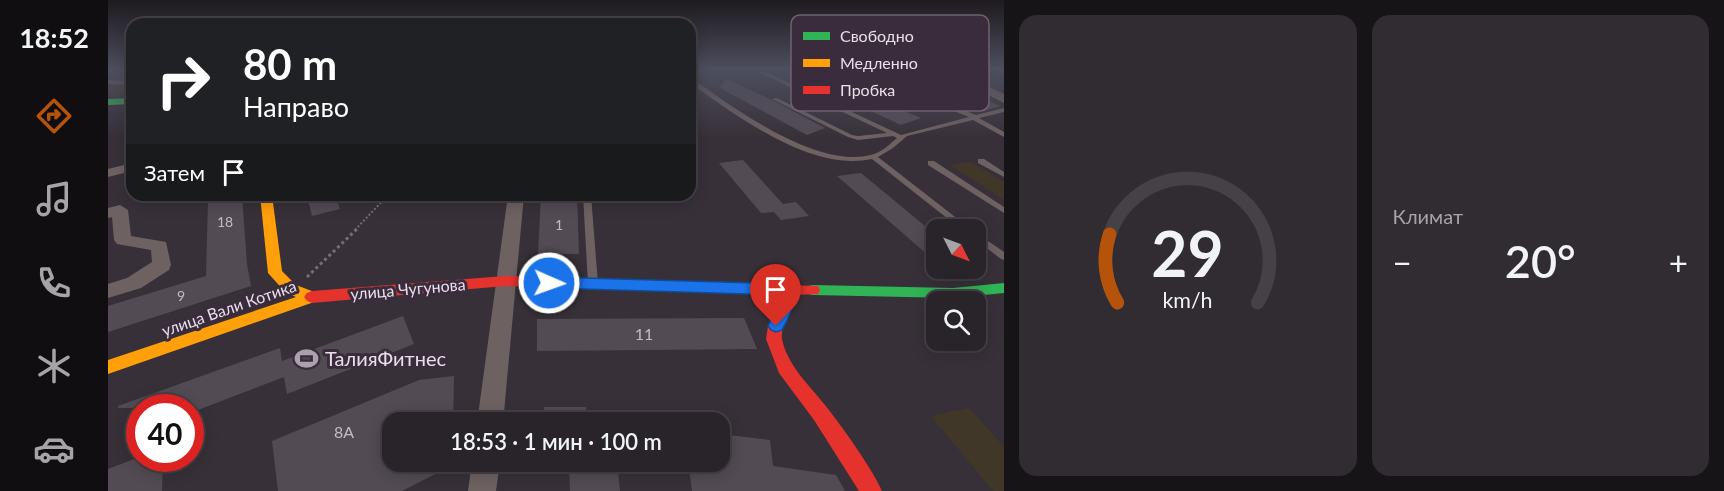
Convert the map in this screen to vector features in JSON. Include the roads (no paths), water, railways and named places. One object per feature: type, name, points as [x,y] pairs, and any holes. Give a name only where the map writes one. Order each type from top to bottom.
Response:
[{"type":"street","points":[[990,92],[1004,99]]},
{"type":"street","points":[[108,102],[126,101]]},
{"type":"street","points":[[109,176],[126,169]]},
{"type":"street","name":"улица Вали Котика","points":[[267,201],[275,273],[291,291],[312,297]]},
{"type":"street","points":[[491,412],[515,201]]},
{"type":"street","points":[[108,213],[120,210],[123,240],[160,246],[162,265],[134,283],[108,291]]},
{"type":"street","name":"улица Чугунова","points":[[312,297],[505,282],[933,293],[1004,288]]},
{"type":"street","points":[[786,290],[785,306],[776,326],[774,339],[788,373],[821,414],[871,491]]},
{"type":"street","name":"улица Вали Котика","points":[[108,367],[312,297]]},
{"type":"street","points":[[482,491],[485,472]]},
{"type":"lane","points":[[703,92],[735,113],[813,152],[839,160],[874,157],[897,144],[905,135],[1004,110]]},
{"type":"lane","points":[[775,99],[791,107]]},
{"type":"lane","points":[[799,111],[858,138],[893,134]]},
{"type":"lane","points":[[844,111],[902,138]]},
{"type":"lane","points":[[957,111],[975,118],[1004,135]]},
{"type":"lane","points":[[874,157],[954,219]]},
{"type":"lane","points":[[981,161],[1004,175]]},
{"type":"lane","points":[[931,163],[1004,212]]},
{"type":"lane","points":[[587,201],[593,284]]},
{"type":"lane","points":[[986,243],[1004,257]]},
{"type":"place","name":"ТалияФитнес","points":[[307,359]]}]
